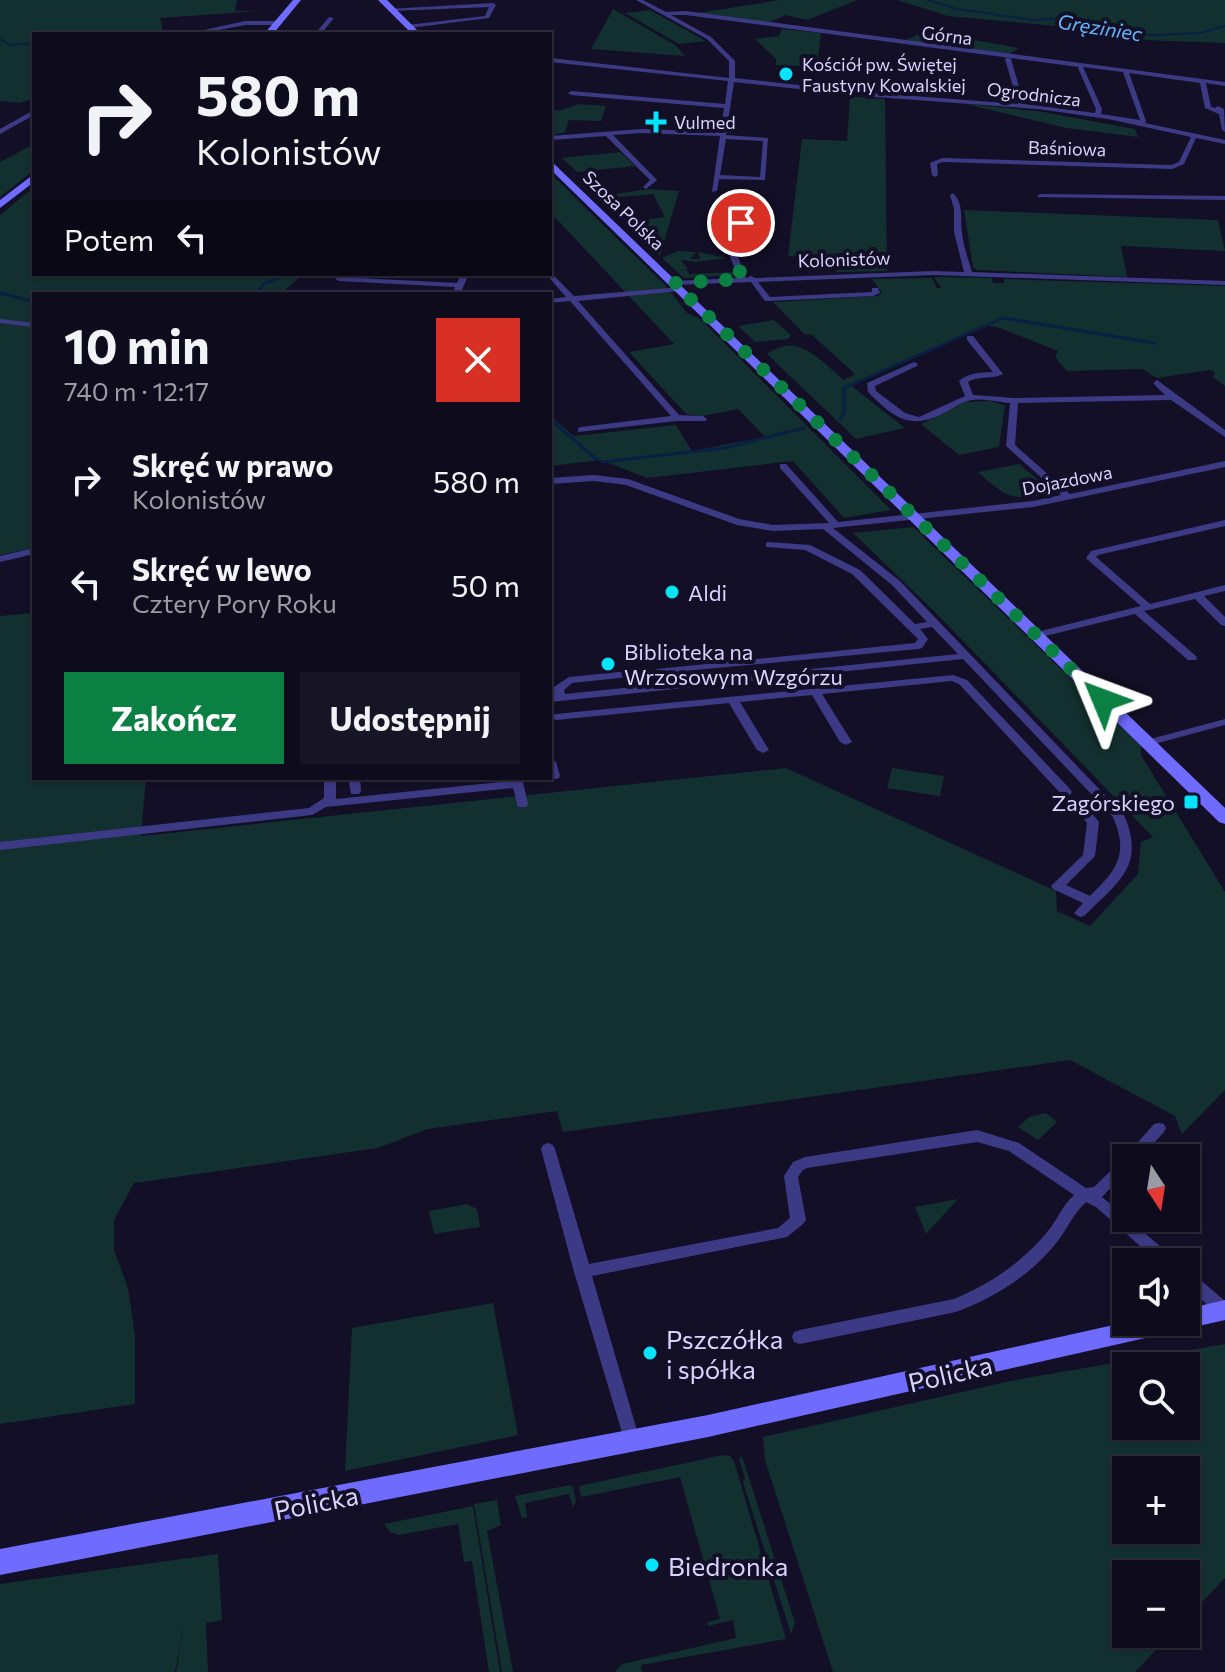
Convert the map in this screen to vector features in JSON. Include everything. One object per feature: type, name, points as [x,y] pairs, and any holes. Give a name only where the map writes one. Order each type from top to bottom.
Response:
[{"type":"street","points":[[270,32],[297,0]]},
{"type":"street","points":[[382,0],[415,32]]},
{"type":"street","name":"Górna","points":[[639,0],[718,45],[732,61],[732,78]]},
{"type":"street","points":[[391,9],[483,3],[493,6],[487,17],[409,26]]},
{"type":"street","name":"Górna","points":[[666,14],[686,13],[1225,84]]},
{"type":"street","points":[[320,32],[331,18]]},
{"type":"street","points":[[199,32],[245,23],[277,23]]},
{"type":"street","points":[[1008,59],[1021,105]]},
{"type":"street","name":"Ogrodnicza","points":[[552,60],[861,94],[1021,105],[1097,116],[1224,141]]},
{"type":"street","points":[[1081,68],[1099,109],[1097,116]]},
{"type":"street","points":[[1126,73],[1143,121],[1139,124]]},
{"type":"street","points":[[714,191],[732,78]]},
{"type":"street","points":[[1203,82],[1207,103],[1221,109],[1225,130]]},
{"type":"street","points":[[571,93],[727,106]]},
{"type":"street","points":[[0,132],[31,114],[22,108],[32,106]]},
{"type":"street","points":[[552,138],[641,131],[766,139],[763,179],[716,177]]},
{"type":"street","points":[[608,134],[654,180],[646,187]]},
{"type":"street","name":"Baśniowa","points":[[935,175],[933,163],[942,160],[1172,167],[1182,163],[1194,136]]},
{"type":"street","name":"Szosa Polska","points":[[552,165],[1225,818]]},
{"type":"street","points":[[2,202],[32,179]]},
{"type":"street","points":[[953,195],[968,273]]},
{"type":"street","points":[[746,196],[734,255],[747,279],[768,299],[873,294],[875,290]]},
{"type":"street","points":[[1040,196],[1225,198]]},
{"type":"street","name":"Kolonistów","points":[[552,301],[747,279],[968,273],[1225,283]]},
{"type":"street","points":[[552,276],[677,418]]},
{"type":"street","points":[[339,279],[458,289]]},
{"type":"street","points":[[0,321],[32,325]]},
{"type":"street","points":[[970,338],[999,374],[964,379],[970,397]]},
{"type":"street","points":[[914,364],[870,385],[872,392],[907,420],[922,420],[970,397],[1014,401],[1173,397]]},
{"type":"street","points":[[1157,383],[1225,434]]},
{"type":"street","points":[[1014,401],[1010,446],[1069,498]]},
{"type":"street","points":[[581,430],[677,418],[703,419]]},
{"type":"street","name":"Dojazdowa","points":[[552,481],[594,478],[619,481],[653,489],[710,514],[737,522],[782,528],[831,526],[1069,498],[1225,464]]},
{"type":"street","points":[[783,466],[831,526],[896,583],[1118,815],[1129,845],[1121,870],[1080,913]]},
{"type":"street","points":[[1192,658],[1091,558],[1094,553],[1225,523]]},
{"type":"street","points":[[657,672],[918,646],[923,639],[871,585],[846,567],[807,547],[769,545]]},
{"type":"street","points":[[0,559],[32,551]]},
{"type":"street","points":[[846,567],[865,558]]},
{"type":"street","points":[[1037,635],[1225,588]]},
{"type":"street","points":[[1196,594],[1225,623]]},
{"type":"street","points":[[913,628],[934,623]]},
{"type":"street","points":[[629,674],[569,680],[558,689],[555,699],[965,656]]},
{"type":"street","points":[[731,665],[737,681]]},
{"type":"street","points":[[779,676],[786,694]]},
{"type":"street","points":[[556,717],[949,678],[961,681],[1063,789],[1084,780]]},
{"type":"street","points":[[815,691],[846,742]]},
{"type":"street","points":[[978,698],[1000,693]]},
{"type":"street","points":[[604,694],[609,712]]},
{"type":"street","points":[[733,700],[763,750]]},
{"type":"street","points":[[1147,743],[1225,722]]},
{"type":"street","points":[[552,769],[554,776]]},
{"type":"street","points":[[327,804],[330,780]]},
{"type":"street","points":[[0,846],[303,812],[327,804],[516,781],[522,804]]},
{"type":"street","points":[[1080,807],[1093,825],[1090,853],[1057,886],[1091,902]]},
{"type":"street","points":[[1144,1144],[1159,1128]]},
{"type":"street","points":[[582,1272],[782,1233],[798,1220],[791,1176],[798,1166],[977,1136],[1014,1147],[1101,1203],[1153,1248]]},
{"type":"street","points":[[548,1149],[632,1441]]},
{"type":"street","points":[[800,1337],[956,1305],[977,1297],[1000,1283],[1048,1242],[1061,1226],[1066,1213],[1084,1194],[1098,1192],[1112,1178]]},
{"type":"street","points":[[1200,1289],[1225,1310]]},
{"type":"street","points":[[1200,1316],[1225,1310]]},
{"type":"street","name":"Policka","points":[[0,1562],[632,1441],[832,1400],[1112,1336]]},
{"type":"green space","points":[[0,0],[237,0],[235,11],[260,11],[160,18],[164,32],[32,32],[32,99],[20,103],[0,101]]},
{"type":"green space","points":[[779,0],[857,0],[807,20],[785,15],[766,24],[698,13]]},
{"type":"green space","points":[[897,0],[1225,0],[1225,43],[1114,39],[1055,26],[948,16]]},
{"type":"green space","points":[[613,9],[675,45],[685,56],[591,49]]},
{"type":"green space","points":[[650,10],[706,41],[679,44],[625,13]]},
{"type":"green space","points":[[782,29],[821,33],[817,67],[776,65],[776,59],[755,39],[779,36]]},
{"type":"green space","points":[[925,31],[1019,48],[1006,56],[902,42]]},
{"type":"green space","points":[[850,98],[885,99],[887,271],[836,272],[834,258],[788,256],[802,139],[847,141]]},
{"type":"green space","points":[[579,104],[606,106],[601,121],[569,120],[565,132],[552,135],[552,110],[558,111]]},
{"type":"green space","points":[[965,104],[1038,111],[1135,129],[1138,137],[1066,128]]},
{"type":"green space","points":[[32,145],[32,172],[0,197],[0,162]]},
{"type":"green space","points":[[620,152],[635,166],[577,172],[562,158]]},
{"type":"green space","points":[[552,175],[666,286],[687,313],[699,318],[891,510],[844,518],[793,461],[647,478],[601,460],[552,466],[552,418],[574,436],[676,425],[692,451],[765,437],[738,409],[703,416],[686,414],[629,352],[674,344],[552,214]]},
{"type":"green space","points":[[32,189],[32,276],[301,276],[284,291],[287,292],[32,292],[32,548],[0,555],[0,215]]},
{"type":"green space","points":[[648,189],[679,191],[660,256],[625,222],[665,217],[653,194],[611,198],[612,201],[602,202],[597,197]]},
{"type":"green space","points":[[964,210],[1218,220],[1225,251],[1121,246],[1127,277],[977,270],[973,267]]},
{"type":"green space","points":[[678,251],[696,252],[690,259],[700,259],[698,252],[727,258],[695,262],[681,260],[688,269],[680,271],[687,270],[689,274],[734,272],[735,275],[684,278],[662,258]]},
{"type":"green space","points":[[934,277],[992,278],[993,283],[1004,283],[1004,279],[1225,286],[1225,386],[1213,377],[1215,373],[1210,370],[1157,378],[1142,369],[1067,371],[1055,357],[1058,351],[1000,328],[984,325],[854,384],[853,387],[905,428],[856,439],[767,354],[779,348],[799,347],[844,380],[855,374],[812,335],[804,334],[773,302],[878,296],[882,293],[872,279],[932,278],[937,288],[941,288]]},
{"type":"green space","points":[[774,320],[791,335],[788,339],[755,342],[738,326]]},
{"type":"green space","points":[[991,401],[1005,406],[999,447],[959,455],[921,424],[965,402]]},
{"type":"green space","points":[[1019,464],[1049,489],[1047,495],[1009,495],[978,472]]},
{"type":"green space","points":[[913,527],[1141,746],[1141,755],[1225,892],[1225,1090],[1182,1134],[1175,1116],[1070,1060],[563,1132],[557,1111],[427,1129],[378,1148],[134,1183],[114,1220],[114,1250],[128,1288],[135,1335],[135,1404],[0,1424],[0,616],[32,613],[32,780],[146,780],[141,836],[786,768],[1056,891],[1057,911],[1090,926],[1138,874],[1141,842],[1153,837],[937,614],[853,533]]},
{"type":"green space","points":[[892,768],[944,776],[940,796],[887,788]]},
{"type":"green space","points":[[1046,1113],[1057,1122],[1038,1140],[1018,1127],[1029,1117]]},
{"type":"green space","points":[[958,1199],[926,1234],[915,1207]]},
{"type":"green space","points":[[467,1204],[477,1209],[480,1227],[434,1234],[429,1211]]},
{"type":"green space","points":[[493,1303],[518,1435],[345,1471],[352,1328]]},
{"type":"green space","points":[[1225,1344],[1225,1578],[1200,1604],[1200,1560],[1112,1560],[1112,1648],[1158,1648],[1135,1672],[833,1672],[765,1460],[763,1437],[1015,1380],[1112,1363],[1112,1440],[1200,1440],[1200,1352],[1178,1352]]},
{"type":"green space","points":[[730,1456],[734,1461],[786,1639],[641,1665],[642,1672],[615,1672],[622,1664],[736,1638],[733,1620],[708,1626],[707,1622],[720,1619],[680,1477],[581,1497],[579,1486]]},
{"type":"green space","points":[[742,1456],[795,1623],[791,1634],[743,1482],[745,1478],[739,1459]]},
{"type":"green space","points":[[570,1485],[576,1501],[573,1507],[569,1494],[525,1503],[527,1517],[522,1518],[515,1496]]},
{"type":"green space","points":[[497,1500],[501,1525],[487,1531],[513,1672],[502,1672],[474,1504]]},
{"type":"green space","points":[[473,1506],[500,1672],[489,1672],[472,1561],[464,1562],[458,1524],[399,1535],[390,1532],[384,1524]]},
{"type":"green space","points":[[218,1554],[222,1620],[206,1623],[208,1672],[176,1672],[184,1624],[175,1672],[0,1672],[0,1584]]},
{"type":"waterway","name":"Gręziniec","points":[[929,0],[957,9],[1033,20],[1066,18],[1092,29],[1106,27],[1130,36],[1200,33],[1225,26]]},
{"type":"waterway","points":[[0,39],[10,45],[32,43]]},
{"type":"waterway","points":[[258,292],[277,276]]},
{"type":"waterway","points":[[0,293],[32,301]]},
{"type":"waterway","points":[[840,419],[844,413],[844,388],[1003,318],[1155,343]]},
{"type":"waterway","points":[[552,421],[597,460]]},
{"type":"waterway","points":[[602,462],[725,448],[804,428]]},
{"type":"place","name":"Kościół pw. Świętej Faustyny Kowalskiej","points":[[786,74]]},
{"type":"place","name":"Vulmed","points":[[656,122]]},
{"type":"place","name":"Aldi","points":[[672,592]]},
{"type":"place","name":"Biblioteka na Wrzosowym Wzgórzu","points":[[608,664]]},
{"type":"place","name":"Zagórskiego","points":[[1191,802]]},
{"type":"place","name":"Pszczółka i spółka","points":[[650,1353]]},
{"type":"place","name":"Biedronka","points":[[652,1565]]},
{"type":"route","points":[[741,223],[734,258],[743,279],[674,283],[1103,700]]}]
